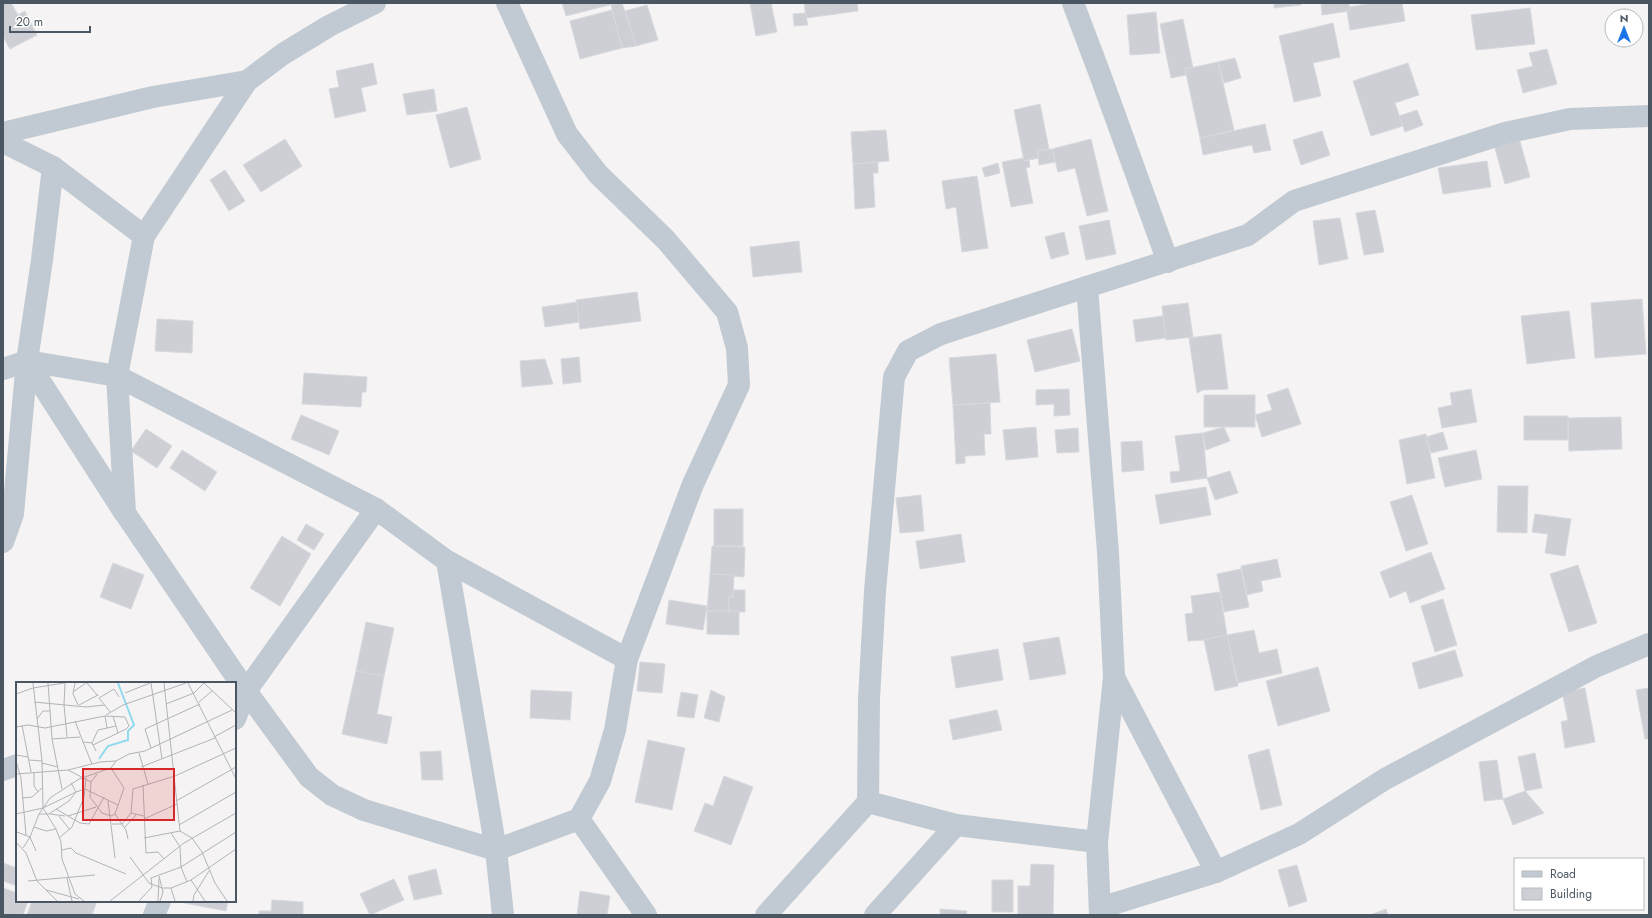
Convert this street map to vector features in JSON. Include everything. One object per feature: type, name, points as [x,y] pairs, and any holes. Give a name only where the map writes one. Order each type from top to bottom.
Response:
[{"type":"street","points":[[125,513],[117,376],[144,236],[247,81],[283,54],[329,26],[375,3]]},
{"type":"street","points":[[241,693],[309,777],[332,796],[364,810],[496,850],[579,819],[600,781],[616,730],[627,659],[692,484],[739,385],[737,348],[727,312],[666,240],[598,174],[567,134],[508,3]]},
{"type":"street","points":[[1073,3],[1168,262]]},
{"type":"street","points":[[3,133],[153,97],[247,81]]},
{"type":"street","points":[[766,915],[868,802],[869,699],[875,598],[894,377],[908,351],[941,334],[1248,235],[1294,201],[1504,133],[1570,119],[1649,116]]},
{"type":"street","points":[[3,142],[52,167],[144,236]]},
{"type":"street","points":[[3,542],[13,514],[27,361],[42,260],[52,167]]},
{"type":"street","points":[[1087,287],[1108,552],[1114,677],[1097,842],[1100,911],[1216,872],[1299,834],[1386,779],[1597,666],[1649,644]]},
{"type":"street","points":[[3,369],[27,361],[117,376],[376,509],[447,561],[627,659]]},
{"type":"street","points":[[27,361],[234,682]]},
{"type":"street","points":[[236,715],[241,693],[376,509]]},
{"type":"street","points":[[447,561],[496,850],[504,915]]},
{"type":"street","points":[[1114,677],[1216,872]]},
{"type":"street","points":[[3,770],[16,765]]},
{"type":"street","points":[[868,802],[956,825],[1097,842]]},
{"type":"street","points":[[579,819],[646,915]]},
{"type":"street","points":[[875,915],[956,825]]},
{"type":"street","points":[[154,915],[160,902]]},
{"type":"building","points":[[3,3],[11,3],[18,15],[25,11],[37,35],[10,49],[3,36]]},
{"type":"building","points":[[562,3],[613,3],[613,4],[566,16]]},
{"type":"building","points":[[622,3],[636,46],[622,48],[611,5]]},
{"type":"building","points":[[750,3],[771,3],[777,32],[756,36]]},
{"type":"building","points":[[804,3],[857,3],[858,11],[806,18]]},
{"type":"building","points":[[1274,3],[1301,3],[1301,5],[1274,8]]},
{"type":"building","points":[[1321,3],[1349,3],[1350,11],[1322,15]]},
{"type":"building","points":[[1374,3],[1402,3],[1405,21],[1350,30],[1347,11],[1350,11],[1349,7]]},
{"type":"building","points":[[647,5],[658,40],[636,46],[625,11]]},
{"type":"building","points":[[1530,8],[1535,44],[1476,50],[1471,15]]},
{"type":"building","points":[[612,10],[622,48],[580,59],[570,21]]},
{"type":"building","points":[[1156,12],[1160,53],[1130,55],[1127,15]]},
{"type":"building","points":[[805,13],[808,25],[794,26],[793,14]]},
{"type":"building","points":[[1183,19],[1193,68],[1185,69],[1186,75],[1171,78],[1160,24]]},
{"type":"building","points":[[1333,23],[1340,57],[1313,63],[1321,96],[1294,102],[1279,36]]},
{"type":"building","points":[[1547,49],[1557,84],[1523,93],[1517,70],[1533,66],[1529,53]]},
{"type":"building","points":[[1235,58],[1241,78],[1224,83],[1218,62]]},
{"type":"building","points":[[1218,62],[1234,130],[1200,138],[1185,69]]},
{"type":"building","points":[[373,63],[377,84],[361,88],[366,111],[335,118],[329,89],[339,87],[336,71]]},
{"type":"building","points":[[1408,63],[1419,95],[1395,103],[1403,126],[1371,136],[1353,81]]},
{"type":"building","points":[[434,89],[437,111],[407,115],[403,94]]},
{"type":"building","points":[[1040,104],[1049,149],[1038,151],[1039,158],[1024,161],[1014,110]]},
{"type":"building","points":[[467,107],[481,159],[450,168],[436,115]]},
{"type":"building","points":[[1417,110],[1423,125],[1405,132],[1399,116]]},
{"type":"building","points":[[1265,124],[1271,150],[1254,153],[1252,145],[1203,155],[1200,138]]},
{"type":"building","points":[[886,130],[889,161],[853,164],[851,132]]},
{"type":"building","points":[[1322,131],[1330,155],[1301,165],[1293,140]]},
{"type":"building","points":[[1519,138],[1530,177],[1505,184],[1494,145]]},
{"type":"building","points":[[285,139],[302,166],[261,192],[243,165]]},
{"type":"building","points":[[1091,139],[1108,211],[1087,216],[1075,168],[1058,172],[1052,149]]},
{"type":"building","points":[[1052,149],[1055,162],[1039,165],[1038,151]]},
{"type":"building","points":[[1023,158],[1024,161],[1029,160],[1030,167],[1026,168],[1033,203],[1011,207],[1002,162]]},
{"type":"building","points":[[1487,161],[1491,187],[1443,194],[1438,168]]},
{"type":"building","points":[[878,162],[878,173],[873,173],[875,207],[855,209],[853,164]]},
{"type":"building","points":[[998,163],[1000,173],[985,177],[982,168]]},
{"type":"building","points":[[225,170],[245,201],[229,211],[210,180]]},
{"type":"building","points":[[977,176],[988,248],[962,252],[956,207],[946,209],[942,181]]},
{"type":"building","points":[[1375,210],[1384,252],[1364,255],[1356,213]]},
{"type":"building","points":[[1340,218],[1348,259],[1319,265],[1313,221]]},
{"type":"building","points":[[1109,220],[1116,254],[1086,260],[1079,226]]},
{"type":"building","points":[[1064,232],[1069,254],[1051,259],[1045,237]]},
{"type":"building","points":[[799,241],[802,272],[753,277],[750,247]]},
{"type":"building","points":[[637,292],[641,321],[580,329],[576,300]]},
{"type":"building","points":[[1642,299],[1646,354],[1595,358],[1591,303]]},
{"type":"building","points":[[577,302],[579,322],[545,327],[542,307]]},
{"type":"building","points":[[1188,303],[1193,337],[1166,340],[1162,306]]},
{"type":"building","points":[[1569,311],[1575,358],[1527,364],[1521,316]]},
{"type":"building","points":[[1163,316],[1166,338],[1136,342],[1133,320]]},
{"type":"building","points":[[157,319],[193,321],[192,353],[155,351]]},
{"type":"building","points":[[1072,329],[1080,361],[1035,372],[1027,340]]},
{"type":"building","points":[[1221,334],[1228,389],[1203,390],[1197,393],[1189,338]]},
{"type":"building","points":[[996,354],[1000,402],[953,405],[949,358]]},
{"type":"building","points":[[579,357],[581,382],[563,384],[561,359]]},
{"type":"building","points":[[545,359],[553,384],[522,387],[520,361]]},
{"type":"building","points":[[304,373],[367,377],[366,392],[362,392],[361,407],[302,404]]},
{"type":"building","points":[[1288,388],[1301,424],[1262,437],[1255,415],[1272,410],[1267,395]]},
{"type":"building","points":[[1069,389],[1070,415],[1054,416],[1054,404],[1036,405],[1036,390]]},
{"type":"building","points":[[1471,389],[1477,422],[1442,428],[1438,408],[1452,405],[1450,393]]},
{"type":"building","points":[[1204,395],[1255,395],[1255,427],[1204,427]]},
{"type":"building","points":[[990,403],[991,434],[984,434],[985,455],[965,456],[965,463],[956,464],[953,405]]},
{"type":"building","points":[[301,415],[339,431],[329,455],[291,439]]},
{"type":"building","points":[[1524,416],[1568,416],[1568,440],[1524,440]]},
{"type":"building","points":[[1621,417],[1622,449],[1569,451],[1568,418]]},
{"type":"building","points":[[1036,427],[1038,457],[1006,460],[1003,430]]},
{"type":"building","points":[[1224,427],[1230,441],[1206,450],[1203,433]]},
{"type":"building","points":[[1078,428],[1079,452],[1057,453],[1055,430]]},
{"type":"building","points":[[146,429],[172,446],[157,468],[131,451]]},
{"type":"building","points":[[1443,432],[1448,449],[1431,453],[1426,437]]},
{"type":"building","points":[[1203,433],[1207,478],[1171,483],[1170,472],[1180,471],[1175,436]]},
{"type":"building","points":[[1426,434],[1435,478],[1407,484],[1399,440]]},
{"type":"building","points":[[1142,441],[1144,470],[1122,472],[1121,442]]},
{"type":"building","points":[[182,450],[217,472],[205,491],[170,468]]},
{"type":"building","points":[[1476,450],[1482,479],[1445,487],[1438,458]]},
{"type":"building","points":[[1230,471],[1238,493],[1215,500],[1207,478]]},
{"type":"building","points":[[1498,486],[1528,486],[1527,533],[1497,532]]},
{"type":"building","points":[[1206,487],[1211,515],[1160,524],[1155,495]]},
{"type":"building","points":[[921,495],[924,531],[900,533],[896,498]]},
{"type":"building","points":[[1412,495],[1428,544],[1406,551],[1390,502]]},
{"type":"building","points":[[714,509],[743,509],[743,546],[714,546]]},
{"type":"building","points":[[1535,514],[1571,519],[1565,556],[1545,553],[1548,534],[1532,532]]},
{"type":"building","points":[[306,524],[324,534],[314,550],[297,540]]},
{"type":"building","points":[[961,534],[965,562],[920,569],[916,541]]},
{"type":"building","points":[[282,536],[311,554],[280,606],[250,588]]},
{"type":"building","points":[[712,546],[745,547],[744,577],[710,574]]},
{"type":"building","points":[[1431,552],[1445,589],[1410,603],[1406,591],[1390,598],[1380,572]]},
{"type":"building","points":[[1277,559],[1281,577],[1261,581],[1263,591],[1247,595],[1241,566]]},
{"type":"building","points":[[113,563],[144,575],[131,609],[100,597]]},
{"type":"building","points":[[1578,565],[1597,623],[1569,632],[1550,574]]},
{"type":"building","points":[[1241,569],[1249,607],[1224,612],[1217,574]]},
{"type":"building","points":[[710,574],[734,575],[733,597],[729,597],[729,612],[707,611]]},
{"type":"building","points":[[734,590],[745,590],[745,612],[729,612],[729,597],[733,597]]},
{"type":"building","points":[[1220,592],[1227,635],[1204,640],[1188,641],[1185,614],[1193,613],[1191,596]]},
{"type":"building","points":[[1443,599],[1457,645],[1435,652],[1421,606]]},
{"type":"building","points":[[669,600],[707,606],[703,630],[666,624]]},
{"type":"building","points":[[707,611],[739,611],[739,635],[707,634]]},
{"type":"building","points":[[366,622],[394,628],[384,676],[356,671]]},
{"type":"building","points":[[1254,630],[1259,653],[1277,649],[1282,673],[1238,683],[1227,635]]},
{"type":"building","points":[[1227,635],[1238,686],[1215,691],[1204,640]]},
{"type":"building","points":[[1059,637],[1066,674],[1030,680],[1023,643]]},
{"type":"building","points":[[998,649],[1003,680],[956,688],[951,657]]},
{"type":"building","points":[[1455,650],[1463,676],[1419,689],[1412,663]]},
{"type":"building","points":[[640,662],[665,664],[662,693],[637,691]]},
{"type":"building","points":[[1318,667],[1330,711],[1278,726],[1266,681]]},
{"type":"building","points":[[356,671],[384,676],[377,714],[392,717],[387,744],[342,734]]},
{"type":"building","points":[[1585,688],[1595,742],[1565,748],[1561,722],[1568,720],[1562,692]]},
{"type":"building","points":[[1649,688],[1649,739],[1645,739],[1636,690]]},
{"type":"building","points":[[531,690],[572,692],[570,720],[530,718]]},
{"type":"building","points":[[711,690],[725,697],[719,722],[704,718]]},
{"type":"building","points":[[681,692],[698,695],[694,718],[677,716]]},
{"type":"building","points":[[997,710],[1002,730],[953,740],[949,720]]},
{"type":"building","points":[[648,740],[685,748],[672,810],[635,802]]},
{"type":"building","points":[[1269,749],[1282,805],[1261,810],[1248,755]]},
{"type":"building","points":[[441,751],[443,780],[422,780],[420,752]]},
{"type":"building","points":[[1535,753],[1542,788],[1525,791],[1518,757]]},
{"type":"building","points":[[1497,760],[1503,799],[1484,801],[1479,762]]},
{"type":"building","points":[[724,776],[753,787],[731,845],[694,831],[705,803],[713,806]]},
{"type":"building","points":[[1525,791],[1544,813],[1513,825],[1503,799]]},
{"type":"building","points":[[3,863],[16,868],[16,886],[3,881]]},
{"type":"building","points":[[1031,864],[1054,865],[1053,915],[1018,915],[1018,886],[1030,886]]},
{"type":"building","points":[[1297,865],[1307,901],[1289,907],[1278,870]]},
{"type":"building","points":[[436,869],[442,894],[414,900],[408,876]]},
{"type":"building","points":[[394,879],[404,900],[370,915],[360,894]]},
{"type":"building","points":[[992,880],[1013,880],[1013,912],[992,912]]},
{"type":"building","points":[[3,888],[16,893],[16,902],[28,902],[23,915],[3,915]]},
{"type":"building","points":[[580,891],[610,896],[607,915],[577,915]]},
{"type":"building","points":[[272,900],[303,902],[303,915],[259,915],[259,911],[271,911]]},
{"type":"building","points":[[32,902],[97,902],[92,915],[27,915]]},
{"type":"building","points":[[184,902],[228,902],[226,911]]},
{"type":"building","points":[[940,909],[967,911],[966,915],[940,915]]},
{"type":"building","points":[[1386,909],[1388,915],[1370,915]]}]
